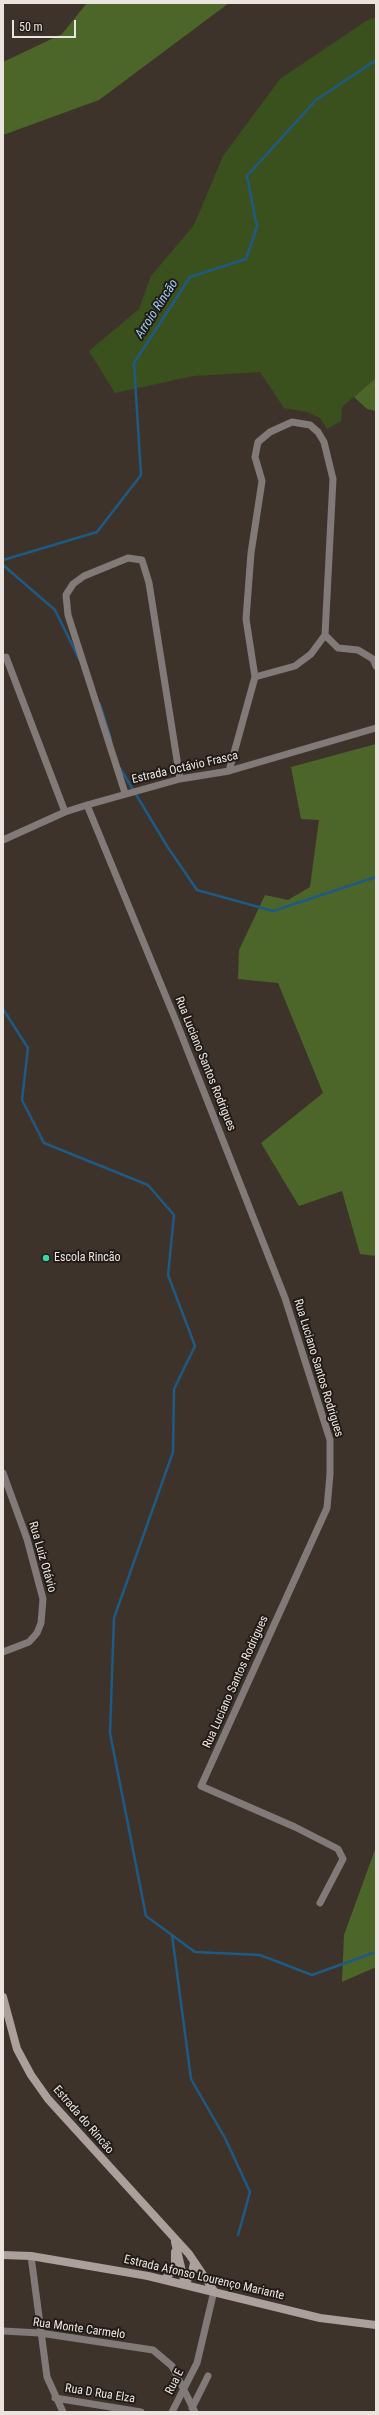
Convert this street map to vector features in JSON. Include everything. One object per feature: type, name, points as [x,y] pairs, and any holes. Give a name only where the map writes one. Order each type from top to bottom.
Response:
[{"type":"main road","name":"Estrada do Rincão","points":[[3,1997],[17,2049],[31,2075],[48,2099],[175,2241],[189,2254],[214,2291]]},
{"type":"main road","name":"Estrada do Rincão","points":[[175,2241],[185,2284]]},
{"type":"main road","points":[[165,2279],[175,2268],[175,2241]]},
{"type":"main road","name":"Estrada Afonso Lourenço Mariante","points":[[3,2255],[31,2256],[165,2279],[320,2318],[376,2325]]},
{"type":"main road","points":[[185,2284],[192,2272],[194,2263]]},
{"type":"street","points":[[229,771],[254,677],[246,619],[251,553],[262,481],[255,456],[258,442],[270,432],[292,422],[310,425],[318,432],[324,442],[333,479],[325,635],[311,654],[294,666],[254,677]]},
{"type":"street","points":[[125,793],[68,615],[66,596],[73,584],[84,576],[128,558],[142,560],[146,570],[180,779]]},
{"type":"street","points":[[325,635],[338,648],[358,650],[373,659],[376,666]]},
{"type":"street","points":[[6,657],[65,812]]},
{"type":"street","name":"Estrada Octávio Frasca","points":[[3,840],[65,812],[125,793],[180,779],[229,771],[376,728]]},
{"type":"street","name":"Rua Luciano Santos Rodrigues","points":[[86,805],[176,1021],[285,1298],[330,1440],[330,1474],[327,1508],[201,1786],[203,1789],[295,1827],[338,1849],[343,1859],[320,1903]]},
{"type":"street","name":"Rua Luiz Otávio","points":[[3,1474],[27,1539],[43,1600],[41,1623],[37,1633],[29,1642],[3,1652]]},
{"type":"street","points":[[31,2256],[40,2334],[47,2377],[55,2398],[63,2412]]},
{"type":"street","name":"Rua E","points":[[172,2412],[197,2363],[214,2291]]},
{"type":"street","name":"Rua Monte Carmelo","points":[[3,2331],[40,2334],[153,2350],[172,2366],[184,2389]]},
{"type":"street","points":[[192,2410],[208,2376]]},
{"type":"street","points":[[184,2389],[192,2410]]},
{"type":"street","name":"Rua D Rua Elza","points":[[55,2398],[141,2412]]},
{"type":"green space","points":[[87,3],[229,3],[99,100],[3,135],[3,62],[62,34]]},
{"type":"green space","points":[[376,17],[376,378],[342,407],[341,421],[327,429],[320,418],[307,412],[284,408],[260,372],[193,376],[115,393],[89,351],[139,309],[151,276],[194,225],[223,156],[280,79],[366,21]]},
{"type":"green space","points":[[376,378],[376,411],[367,409],[354,397]]},
{"type":"green space","points":[[376,744],[376,1256],[360,1254],[342,1191],[299,1206],[261,1143],[323,1093],[278,983],[238,979],[239,950],[265,895],[288,900],[310,887],[319,820],[301,819],[291,767]]},
{"type":"green space","points":[[376,1847],[376,1967],[342,1982],[344,1935]]},
{"type":"waterway","name":"Arroio Rincão","points":[[3,560],[97,532],[141,475],[134,363],[190,277],[246,259],[257,227],[247,176],[316,100],[376,60]]},
{"type":"waterway","points":[[3,565],[55,610],[79,659]]},
{"type":"waterway","points":[[100,704],[111,739]]},
{"type":"waterway","points":[[120,768],[167,846],[197,890],[273,911],[376,877]]},
{"type":"waterway","points":[[3,1009],[28,1048],[22,1100],[44,1143],[148,1185],[174,1215],[168,1275],[195,1346],[174,1389],[173,1452],[114,1618],[110,1733],[146,1916],[195,1952],[260,1955],[312,1975],[376,1952]]},
{"type":"waterway","points":[[172,1935],[191,2079],[225,2138],[250,2192],[238,2235]]},
{"type":"place","name":"Escola Rincão","points":[[46,1258]]}]
